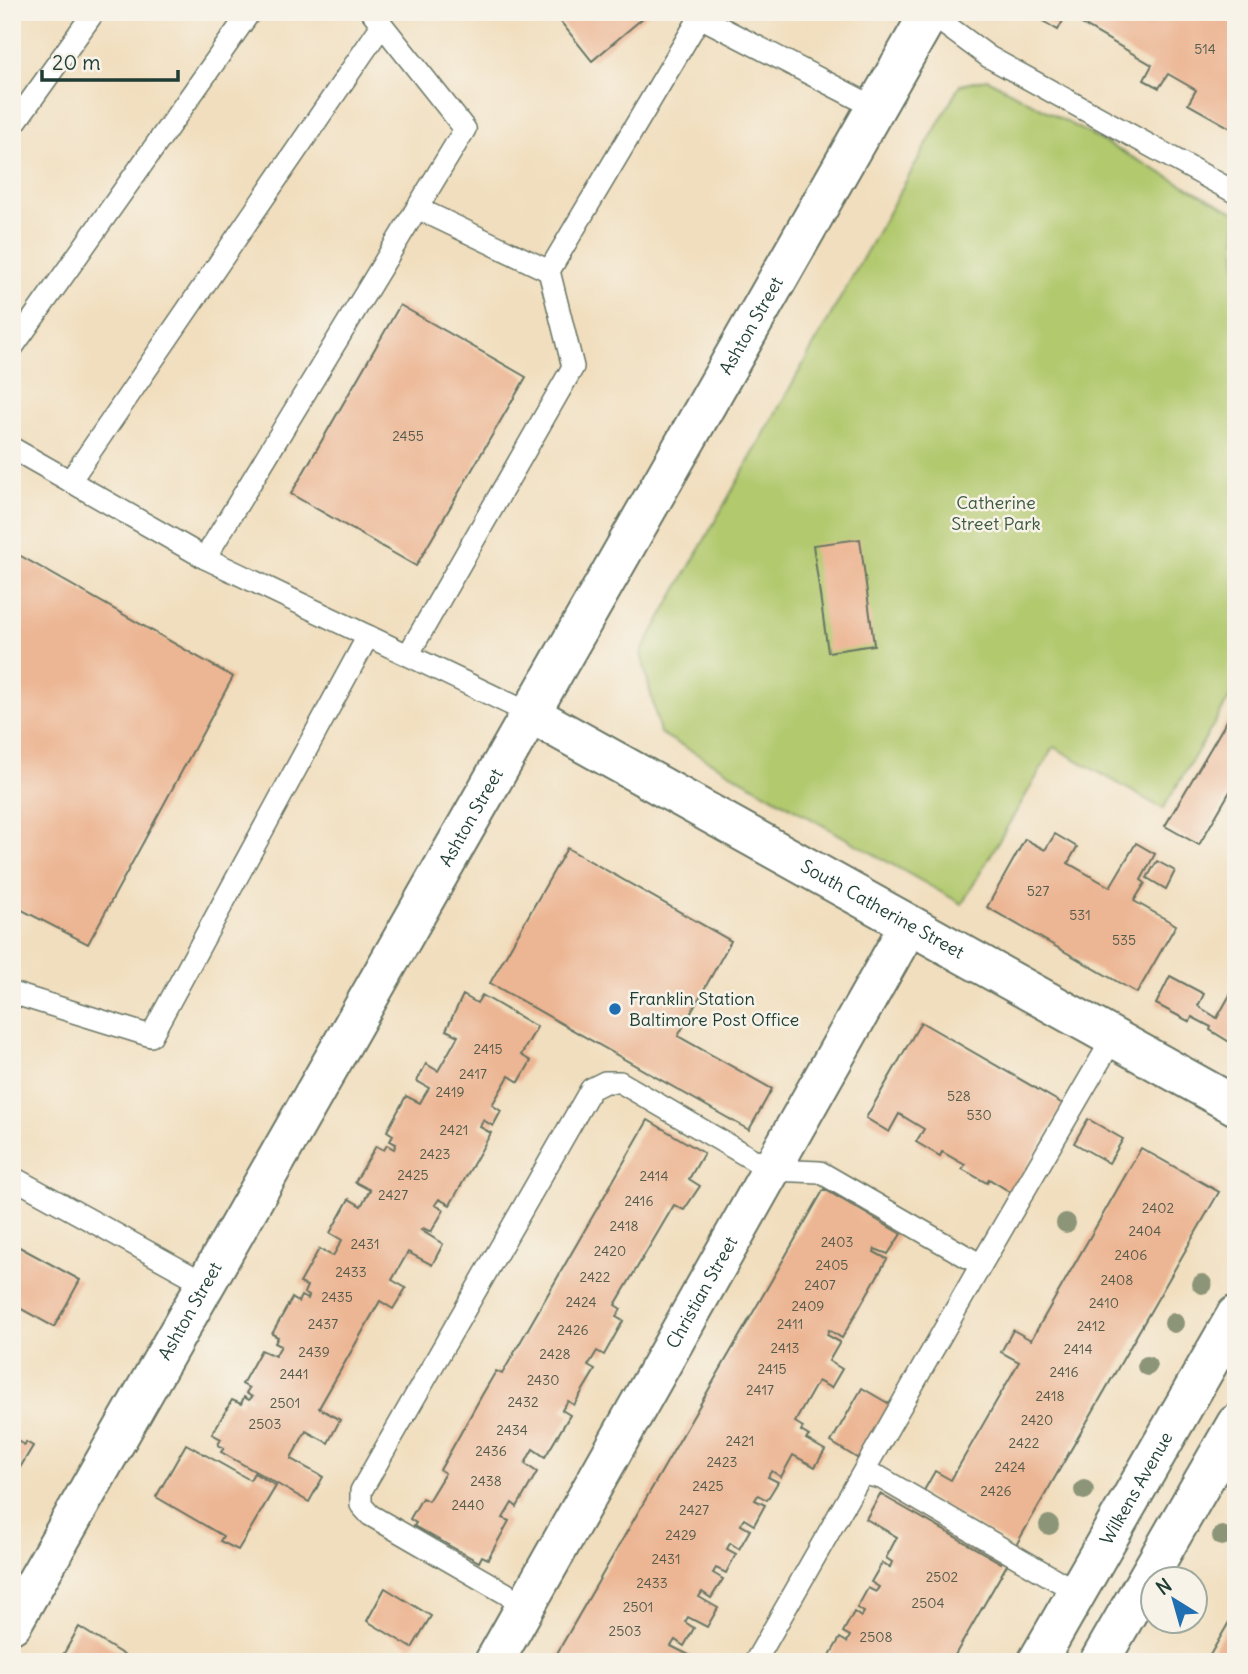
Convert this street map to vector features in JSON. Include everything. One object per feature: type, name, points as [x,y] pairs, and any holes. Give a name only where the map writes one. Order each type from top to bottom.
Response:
[{"type":"street","name":"Ashton Street","points":[[12,1624],[929,13]]},
{"type":"street","name":"South Catherine Street","points":[[531,714],[1236,1106]]},
{"type":"street","name":"Christian Street","points":[[494,1662],[909,925]]},
{"type":"street","name":"Wilkens Avenue","points":[[1037,1662],[1236,1315]]},
{"type":"street","points":[[1099,1662],[1236,1424]]},
{"type":"lane","points":[[12,127],[94,12]]},
{"type":"lane","points":[[12,348],[250,12]]},
{"type":"lane","points":[[929,13],[989,57],[1236,193]]},
{"type":"lane","points":[[408,655],[573,367],[549,271],[701,15],[876,108]]},
{"type":"lane","points":[[70,481],[377,19],[465,129],[205,558]]},
{"type":"lane","points":[[417,208],[549,271]]},
{"type":"lane","points":[[12,448],[205,558],[531,714]]},
{"type":"lane","points":[[12,993],[151,1036],[368,636]]},
{"type":"lane","points":[[755,1662],[1113,1038]]},
{"type":"lane","points":[[526,1605],[370,1515],[362,1505],[361,1491],[591,1089],[605,1082],[620,1082],[771,1170],[820,1172],[981,1265]]},
{"type":"lane","points":[[12,1177],[206,1284]]},
{"type":"lane","points":[[864,1474],[881,1478],[1077,1592]]},
{"type":"green space","name":"Catherine Street Park","points":[[987,79],[1236,213],[1236,687],[1163,809],[1054,747],[962,904],[660,733],[641,653],[960,85]]},
{"type":"building","points":[[553,12],[650,12],[592,61]]},
{"type":"building","points":[[1039,12],[1236,12],[1236,131],[1188,104],[1196,90],[1168,74],[1159,88],[1144,80],[1152,65],[1066,15],[1058,30],[1036,17]]},
{"type":"building","points":[[400,305],[526,377],[416,566],[291,494]]},
{"type":"building","points":[[860,539],[874,645],[828,652],[813,545]]},
{"type":"building","points":[[12,551],[233,677],[88,944],[12,905]]},
{"type":"building","points":[[1236,705],[1236,781],[1199,845],[1165,826]]},
{"type":"building","points":[[1055,834],[1077,847],[1068,863],[1110,887],[1136,843],[1155,854],[1141,880],[1145,883],[1134,901],[1176,925],[1137,993],[987,907],[1025,839],[1045,850]]},
{"type":"building","name":"Franklin Station Baltimore Post Office","points":[[567,848],[731,941],[678,1036],[772,1089],[749,1130],[490,983]]},
{"type":"building","points":[[1157,861],[1175,871],[1166,889],[1147,878]]},
{"type":"building","points":[[1170,976],[1204,994],[1198,1006],[1217,1018],[1236,984],[1236,1046],[1210,1030],[1211,1027],[1192,1017],[1190,1022],[1156,1004]]},
{"type":"building","points":[[463,995],[477,1003],[482,995],[537,1027],[521,1055],[531,1061],[519,1082],[509,1076],[492,1105],[501,1111],[493,1126],[483,1120],[480,1127],[491,1133],[450,1205],[439,1199],[435,1205],[444,1210],[431,1232],[423,1228],[421,1230],[443,1244],[432,1265],[408,1252],[392,1280],[406,1288],[393,1309],[380,1301],[319,1408],[340,1420],[328,1443],[306,1431],[292,1456],[291,1459],[323,1477],[309,1502],[221,1452],[224,1448],[218,1445],[221,1439],[212,1434],[232,1400],[241,1404],[244,1397],[249,1400],[252,1397],[246,1393],[249,1388],[242,1384],[261,1350],[275,1356],[281,1346],[275,1343],[278,1337],[272,1334],[292,1298],[298,1302],[301,1296],[308,1299],[309,1296],[304,1293],[307,1286],[300,1283],[319,1249],[333,1256],[342,1240],[330,1233],[340,1215],[349,1199],[361,1206],[370,1190],[355,1182],[376,1146],[384,1150],[387,1145],[394,1149],[396,1144],[390,1141],[393,1135],[387,1131],[406,1096],[420,1103],[429,1088],[417,1081],[426,1064],[438,1071],[458,1036],[446,1030]]},
{"type":"building","points":[[921,1022],[1063,1104],[1012,1193],[989,1179],[987,1183],[962,1169],[965,1165],[942,1152],[940,1156],[916,1142],[924,1129],[899,1114],[889,1132],[866,1118]]},
{"type":"building","points":[[1088,1119],[1123,1139],[1109,1163],[1074,1143]]},
{"type":"building","points":[[648,1120],[704,1153],[689,1179],[700,1186],[684,1210],[674,1205],[615,1305],[621,1309],[616,1317],[623,1321],[604,1355],[597,1351],[588,1366],[595,1370],[574,1405],[568,1401],[562,1410],[570,1415],[545,1457],[533,1449],[525,1464],[537,1472],[517,1507],[512,1503],[503,1518],[509,1521],[488,1559],[482,1556],[479,1562],[414,1526],[416,1523],[410,1519],[422,1498],[428,1501],[445,1473],[440,1470],[482,1395],[496,1371],[502,1374]]},
{"type":"building","points":[[1141,1148],[1219,1192],[1015,1547],[922,1494],[935,1471],[951,1480],[1019,1362],[1001,1352],[1013,1330],[1031,1340]]},
{"type":"building","points":[[824,1189],[901,1234],[888,1254],[875,1249],[874,1252],[887,1259],[842,1338],[829,1330],[827,1335],[840,1342],[829,1361],[842,1369],[831,1388],[818,1381],[795,1422],[803,1427],[801,1431],[809,1436],[806,1439],[825,1450],[815,1467],[793,1455],[781,1477],[772,1471],[770,1473],[768,1477],[778,1482],[767,1500],[758,1495],[755,1500],[765,1505],[754,1525],[744,1519],[741,1525],[750,1530],[739,1549],[730,1543],[727,1549],[736,1554],[726,1573],[716,1568],[713,1573],[723,1579],[711,1598],[702,1592],[699,1597],[718,1608],[707,1627],[688,1617],[685,1622],[694,1628],[684,1646],[675,1640],[671,1646],[695,1658],[693,1662],[552,1662]]},
{"type":"building","points":[[12,1243],[80,1280],[54,1327],[12,1304]]},
{"type":"building","points":[[862,1388],[898,1409],[878,1443],[857,1458],[831,1442]]},
{"type":"building","points":[[12,1438],[33,1446],[12,1481]]},
{"type":"building","points":[[186,1444],[250,1480],[254,1473],[276,1486],[238,1550],[220,1541],[223,1536],[156,1497]]},
{"type":"building","points":[[880,1494],[1001,1563],[1003,1560],[1008,1563],[951,1662],[837,1662],[830,1655],[840,1638],[847,1642],[850,1636],[843,1632],[854,1612],[861,1617],[864,1612],[857,1608],[868,1588],[876,1592],[879,1587],[871,1582],[882,1563],[890,1567],[892,1562],[886,1558],[897,1537],[866,1519]]},
{"type":"building","points":[[385,1588],[431,1616],[412,1648],[367,1621]]},
{"type":"building","points":[[1236,1610],[1236,1662],[1206,1662]]},
{"type":"building","points":[[79,1627],[135,1662],[59,1662]]},
{"type":"place","name":"Franklin Station Baltimore Post Office","points":[[615,1009]]}]
